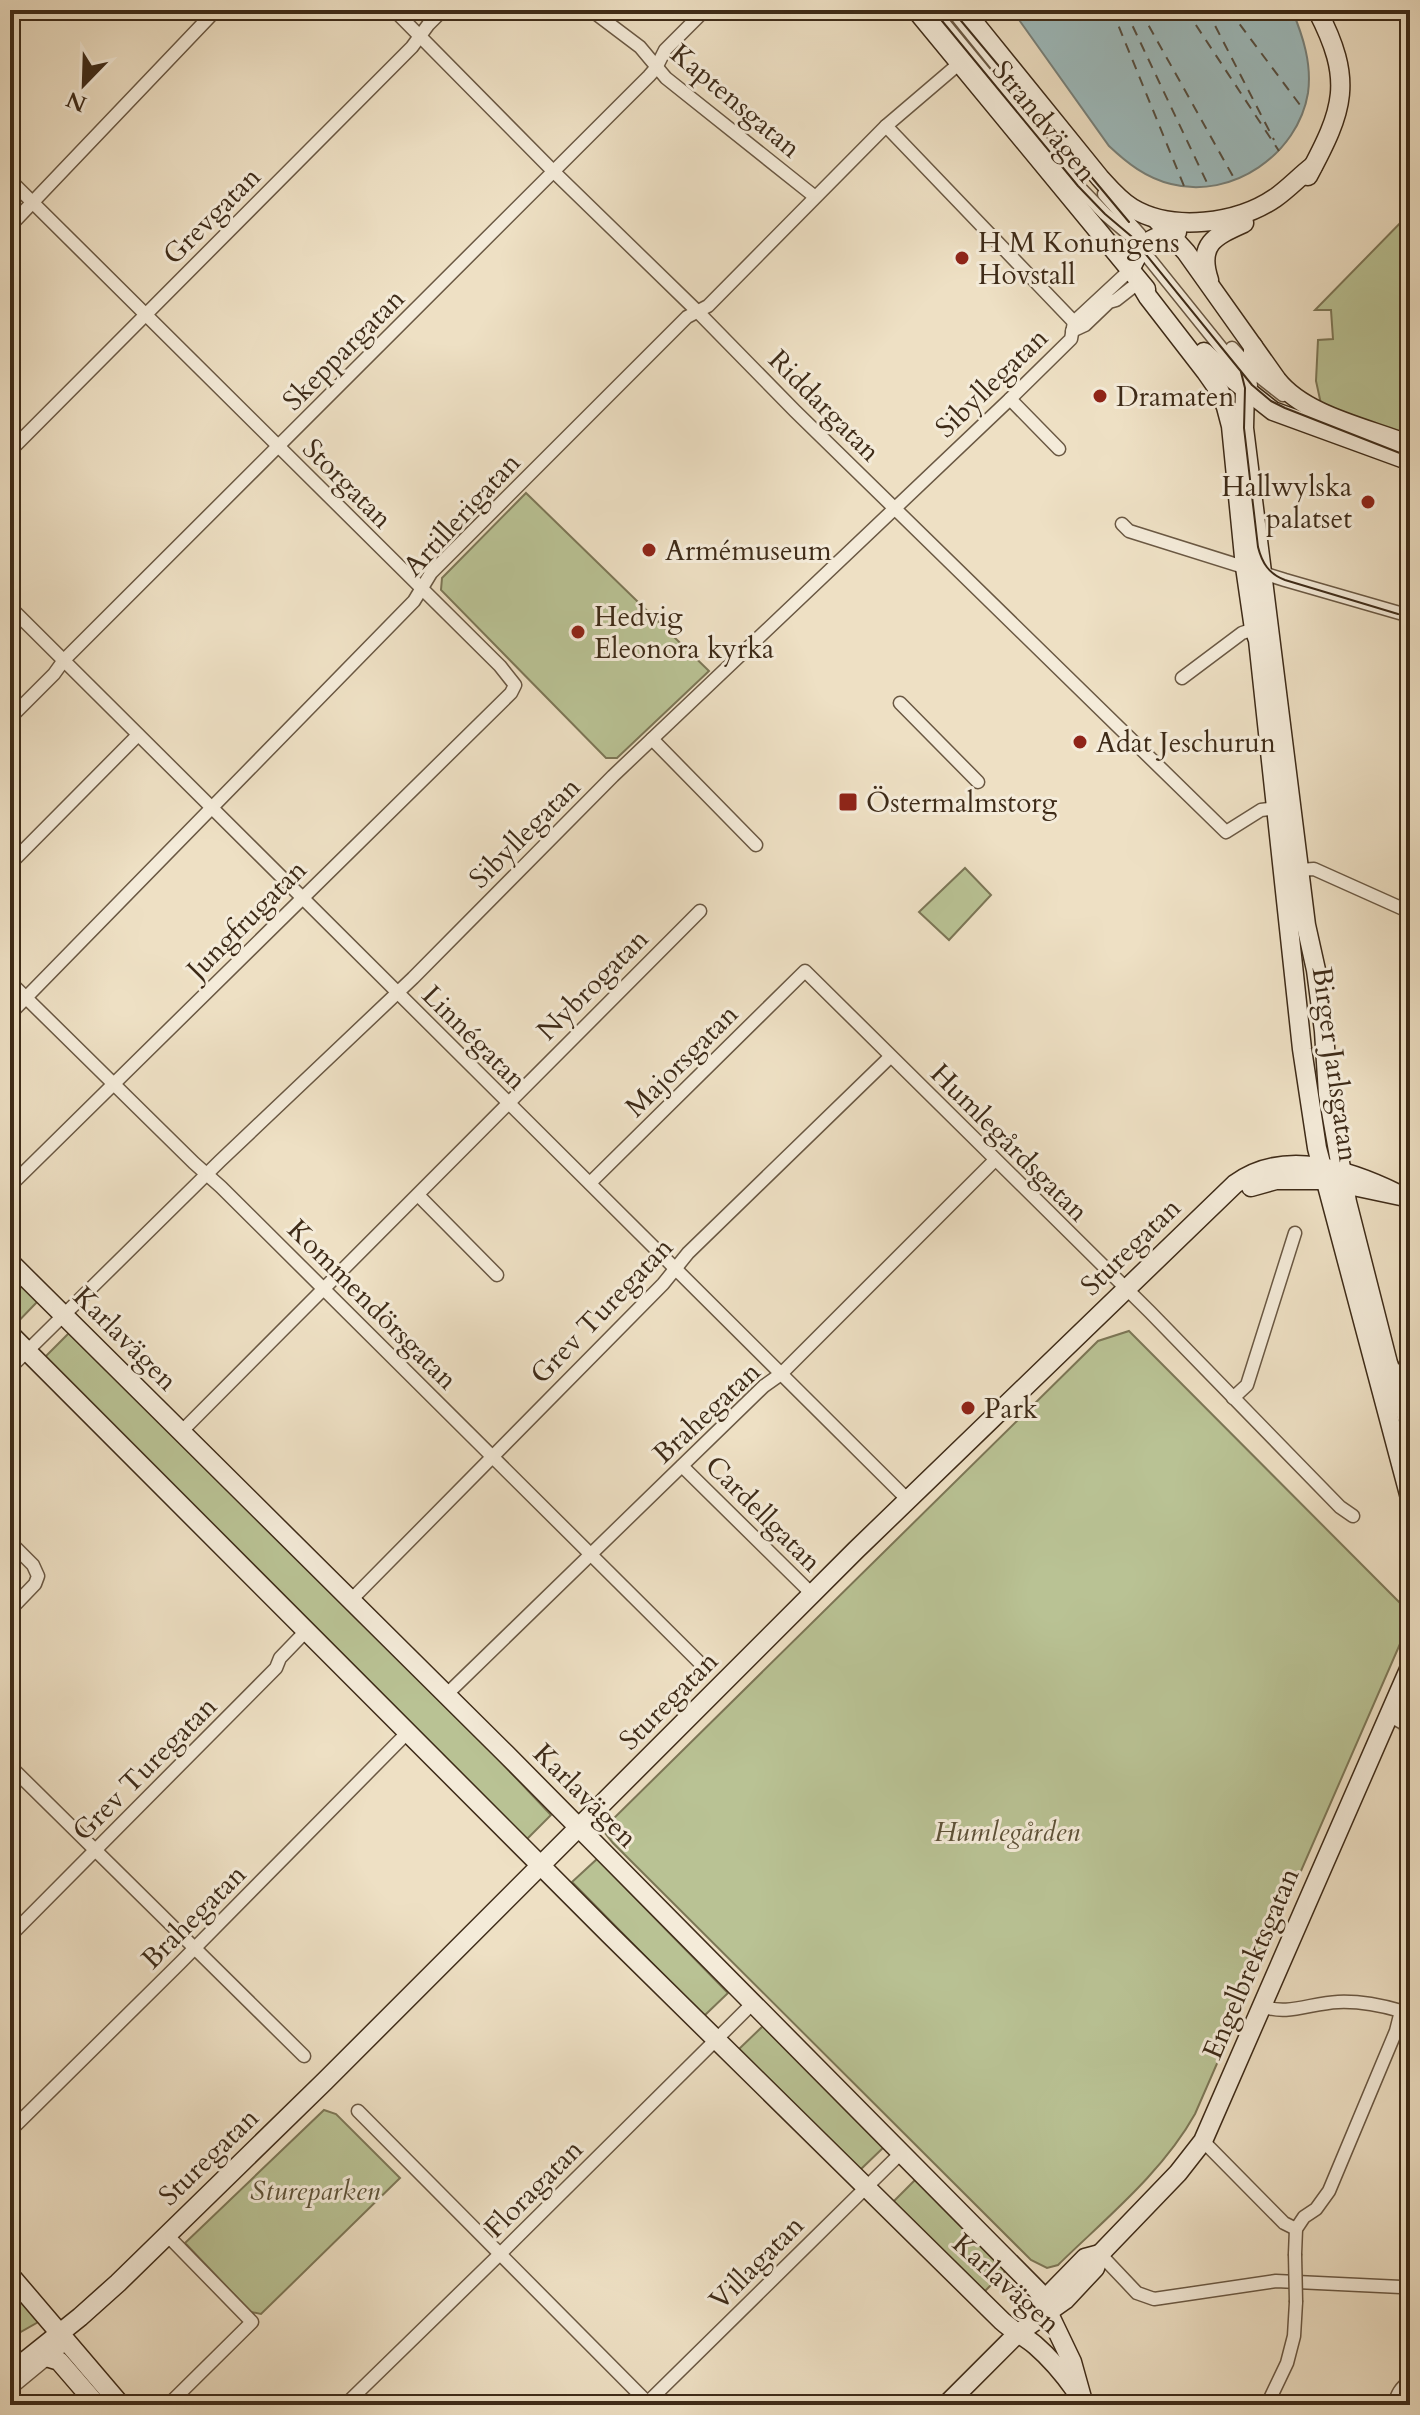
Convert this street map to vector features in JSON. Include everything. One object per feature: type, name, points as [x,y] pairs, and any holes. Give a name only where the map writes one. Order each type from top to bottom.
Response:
[{"type":"street","points":[[10,226],[216,10]]},
{"type":"street","name":"Riddargatan","points":[[394,10],[795,411],[1226,832],[1261,810],[1277,808]]},
{"type":"street","name":"Grevgatan","points":[[10,451],[405,54],[443,10]]},
{"type":"street","name":"Kaptensgatan","points":[[591,10],[640,47],[656,68],[814,196]]},
{"type":"street","name":"Skeppargatan","points":[[10,718],[64,660],[554,172],[656,68],[665,50],[705,10]]},
{"type":"street","name":"Strandvägen","points":[[916,10],[1134,276]]},
{"type":"street","name":"Strandvägen","points":[[933,10],[1078,186],[1143,245]]},
{"type":"street","name":"Strandvägen","points":[[952,10],[1143,245]]},
{"type":"street","name":"Strandvägen","points":[[964,10],[1100,178],[1123,202],[1156,219]]},
{"type":"street","points":[[1317,10],[1332,41],[1339,65],[1341,91],[1336,122],[1297,191],[1277,208],[1213,240],[1205,262],[1211,287],[1248,368],[1273,411],[1410,459]]},
{"type":"street","name":"Artillerigatan","points":[[10,1014],[414,601],[437,567],[687,317],[711,303],[886,126],[961,62]]},
{"type":"street","points":[[886,126],[1073,327]]},
{"type":"street","points":[[1248,368],[1215,364],[1134,276],[1143,245],[1157,235],[1194,229],[1262,205],[1313,166]]},
{"type":"street","name":"Storgatan","points":[[10,180],[510,676],[515,685]]},
{"type":"street","points":[[1156,219],[1210,223]]},
{"type":"street","points":[[1156,219],[1211,287]]},
{"type":"street","points":[[1143,245],[1248,368],[1271,401],[1410,459]]},
{"type":"street","points":[[1143,245],[1248,368],[1285,389],[1306,406],[1410,445]]},
{"type":"street","name":"Sibyllegatan","points":[[10,1368],[398,993],[652,739],[1010,399],[1071,339],[1073,327],[1134,276]]},
{"type":"street","name":"Birger Jarlsgatan","points":[[1134,276],[1220,392],[1231,426],[1262,612],[1312,1048],[1333,1174],[1388,1363],[1410,1426]]},
{"type":"street","name":"Birger Jarlsgatan","points":[[1248,368],[1244,423],[1254,629],[1258,640],[1302,1049],[1410,1498]]},
{"type":"street","points":[[1010,399],[1059,449]]},
{"type":"street","name":"Birger Jarlsgatan","points":[[1247,454],[1254,420],[1273,411]]},
{"type":"street","points":[[1122,524],[1129,531],[1409,615]]},
{"type":"street","name":"Birger Jarlsgatan","points":[[1253,570],[1268,611],[1306,925],[1316,970],[1324,1031],[1333,1174]]},
{"type":"street","name":"Linnégatan","points":[[10,607],[908,1500]]},
{"type":"street","points":[[1182,678],[1242,633],[1254,629]]},
{"type":"street","name":"Jungfrugatan","points":[[10,1186],[511,693],[515,685]]},
{"type":"street","points":[[900,703],[978,782]]},
{"type":"street","points":[[10,864],[138,735]]},
{"type":"street","points":[[652,739],[756,845]]},
{"type":"street","points":[[1300,870],[1314,869],[1410,912]]},
{"type":"street","name":"Nybrogatan","points":[[181,1432],[700,911]]},
{"type":"street","name":"Humlegårdsgatan","points":[[805,971],[1130,1293],[1340,1507],[1353,1516]]},
{"type":"street","name":"Majorsgatan","points":[[590,1183],[805,971]]},
{"type":"street","name":"Kommendörsgatan","points":[[10,982],[700,1663]]},
{"type":"street","name":"Grev Turegatan","points":[[351,1600],[654,1292],[688,1253],[890,1057]]},
{"type":"street","name":"Brahegatan","points":[[446,1695],[764,1386],[781,1374],[995,1160]]},
{"type":"street","points":[[1333,1174],[1404,1196]]},
{"type":"street","name":"Sturegatan","points":[[583,1831],[812,1594],[908,1500],[1237,1195],[1258,1184],[1276,1180],[1333,1174]]},
{"type":"street","points":[[418,1195],[497,1275]]},
{"type":"street","points":[[1233,1398],[1247,1385],[1295,1233]]},
{"type":"street","name":"Karlavägen","points":[[10,1262],[583,1831],[1033,2286],[1046,2306],[1072,2362],[1082,2400]]},
{"type":"street","name":"Sturegatan","points":[[10,2373],[43,2355],[64,2337],[332,2088],[544,1869],[1130,1293]]},
{"type":"street","name":"Karlavägen","points":[[10,1334],[866,2188],[1017,2334],[1056,2364],[1082,2400]]},
{"type":"street","points":[[1400,1395],[1402,1376],[1410,1363]]},
{"type":"street","name":"Cardellgatan","points":[[682,1466],[812,1594]]},
{"type":"street","points":[[10,1542],[33,1565],[38,1576],[35,1584],[10,1610]]},
{"type":"street","name":"Grev Turegatan","points":[[10,1936],[276,1668],[280,1658],[307,1630]]},
{"type":"street","name":"Engelbrektsgatan","points":[[946,2405],[1046,2306],[1085,2258],[1100,2254],[1178,2173],[1203,2141],[1410,1667]]},
{"type":"street","points":[[1388,1715],[1405,1724],[1410,1743]]},
{"type":"street","name":"Brahegatan","points":[[10,2131],[408,1732]]},
{"type":"street","points":[[10,1766],[304,2056]]},
{"type":"street","points":[[1262,2006],[1276,2012],[1337,2001],[1372,2003],[1406,2010],[1329,2191],[1296,2229],[1294,2336],[1287,2363],[1267,2405]]},
{"type":"street","name":"Floragatan","points":[[345,2405],[753,2003]]},
{"type":"street","points":[[358,2111],[647,2404]]},
{"type":"street","points":[[1203,2141],[1284,2223],[1296,2229]]},
{"type":"street","name":"Villagatan","points":[[647,2404],[901,2153]]},
{"type":"street","points":[[168,2405],[252,2322],[170,2238]]},
{"type":"street","points":[[1100,2254],[1137,2293],[1154,2299],[1276,2281],[1410,2289]]},
{"type":"street","points":[[10,2275],[121,2405]]},
{"type":"street","points":[[10,2389],[43,2355],[59,2361],[97,2405]]},
{"type":"street","points":[[1394,2405],[1403,2385],[1410,2382]]},
{"type":"green space","points":[[1410,213],[1410,438],[1321,404],[1316,381],[1318,340],[1333,339],[1331,310],[1315,310]]},
{"type":"green space","points":[[526,493],[709,671],[617,758],[606,758],[441,590],[442,578]]},
{"type":"green space","points":[[965,868],[991,895],[949,940],[919,912]]},
{"type":"green space","points":[[10,1273],[38,1301],[12,1328],[10,1325]]},
{"type":"green space","name":"Humlegården","points":[[1129,1331],[1410,1613],[1410,1621],[1195,2114],[1182,2136],[1132,2194],[1058,2265],[1047,2268],[1031,2260],[605,1833],[607,1825],[1098,1341]]},
{"type":"green space","points":[[69,1333],[481,1741],[551,1815],[527,1839],[45,1357]]},
{"type":"green space","points":[[597,1859],[728,1993],[704,2016],[572,1882]]},
{"type":"green space","points":[[764,2025],[885,2146],[860,2170],[739,2049]]},
{"type":"green space","name":"Stureparken","points":[[324,2110],[336,2114],[400,2178],[261,2314],[251,2312],[185,2243]]},
{"type":"green space","points":[[917,2178],[1008,2268],[982,2294],[891,2204]]},
{"type":"green space","points":[[10,2286],[40,2321],[10,2338]]},
{"type":"water","points":[[1012,10],[1292,10],[1303,40],[1309,71],[1308,93],[1302,115],[1276,153],[1239,178],[1217,185],[1194,187],[1153,178],[1109,146]]},
{"type":"ferry route","points":[[1112,10],[1184,186]]},
{"type":"ferry route","points":[[1125,10],[1209,187]]},
{"type":"ferry route","points":[[1140,10],[1235,180]]},
{"type":"ferry route","points":[[1186,10],[1279,151]]},
{"type":"ferry route","points":[[1207,10],[1274,140]]},
{"type":"ferry route","points":[[1229,10],[1303,109]]},
{"type":"tram line","points":[[933,10],[1078,186],[1131,236],[1252,385],[1285,408],[1410,457]]},
{"type":"tram line","points":[[952,10],[1129,222]]},
{"type":"tram line","points":[[1241,372],[1245,388],[1244,428],[1258,547],[1267,567],[1285,580],[1410,615]]},
{"type":"place","name":"H M Konungens Hovstall","points":[[962,258]]},
{"type":"place","name":"Dramaten","points":[[1100,396]]},
{"type":"place","name":"Hallwylska palatset","points":[[1368,502]]},
{"type":"place","name":"Armémuseum","points":[[649,550]]},
{"type":"place","name":"Hedvig Eleonora kyrka","points":[[578,632]]},
{"type":"place","name":"Adat Jeschurun","points":[[1080,742]]},
{"type":"place","name":"Östermalmstorg","points":[[848,802]]},
{"type":"place","name":"Park","points":[[968,1408]]}]
